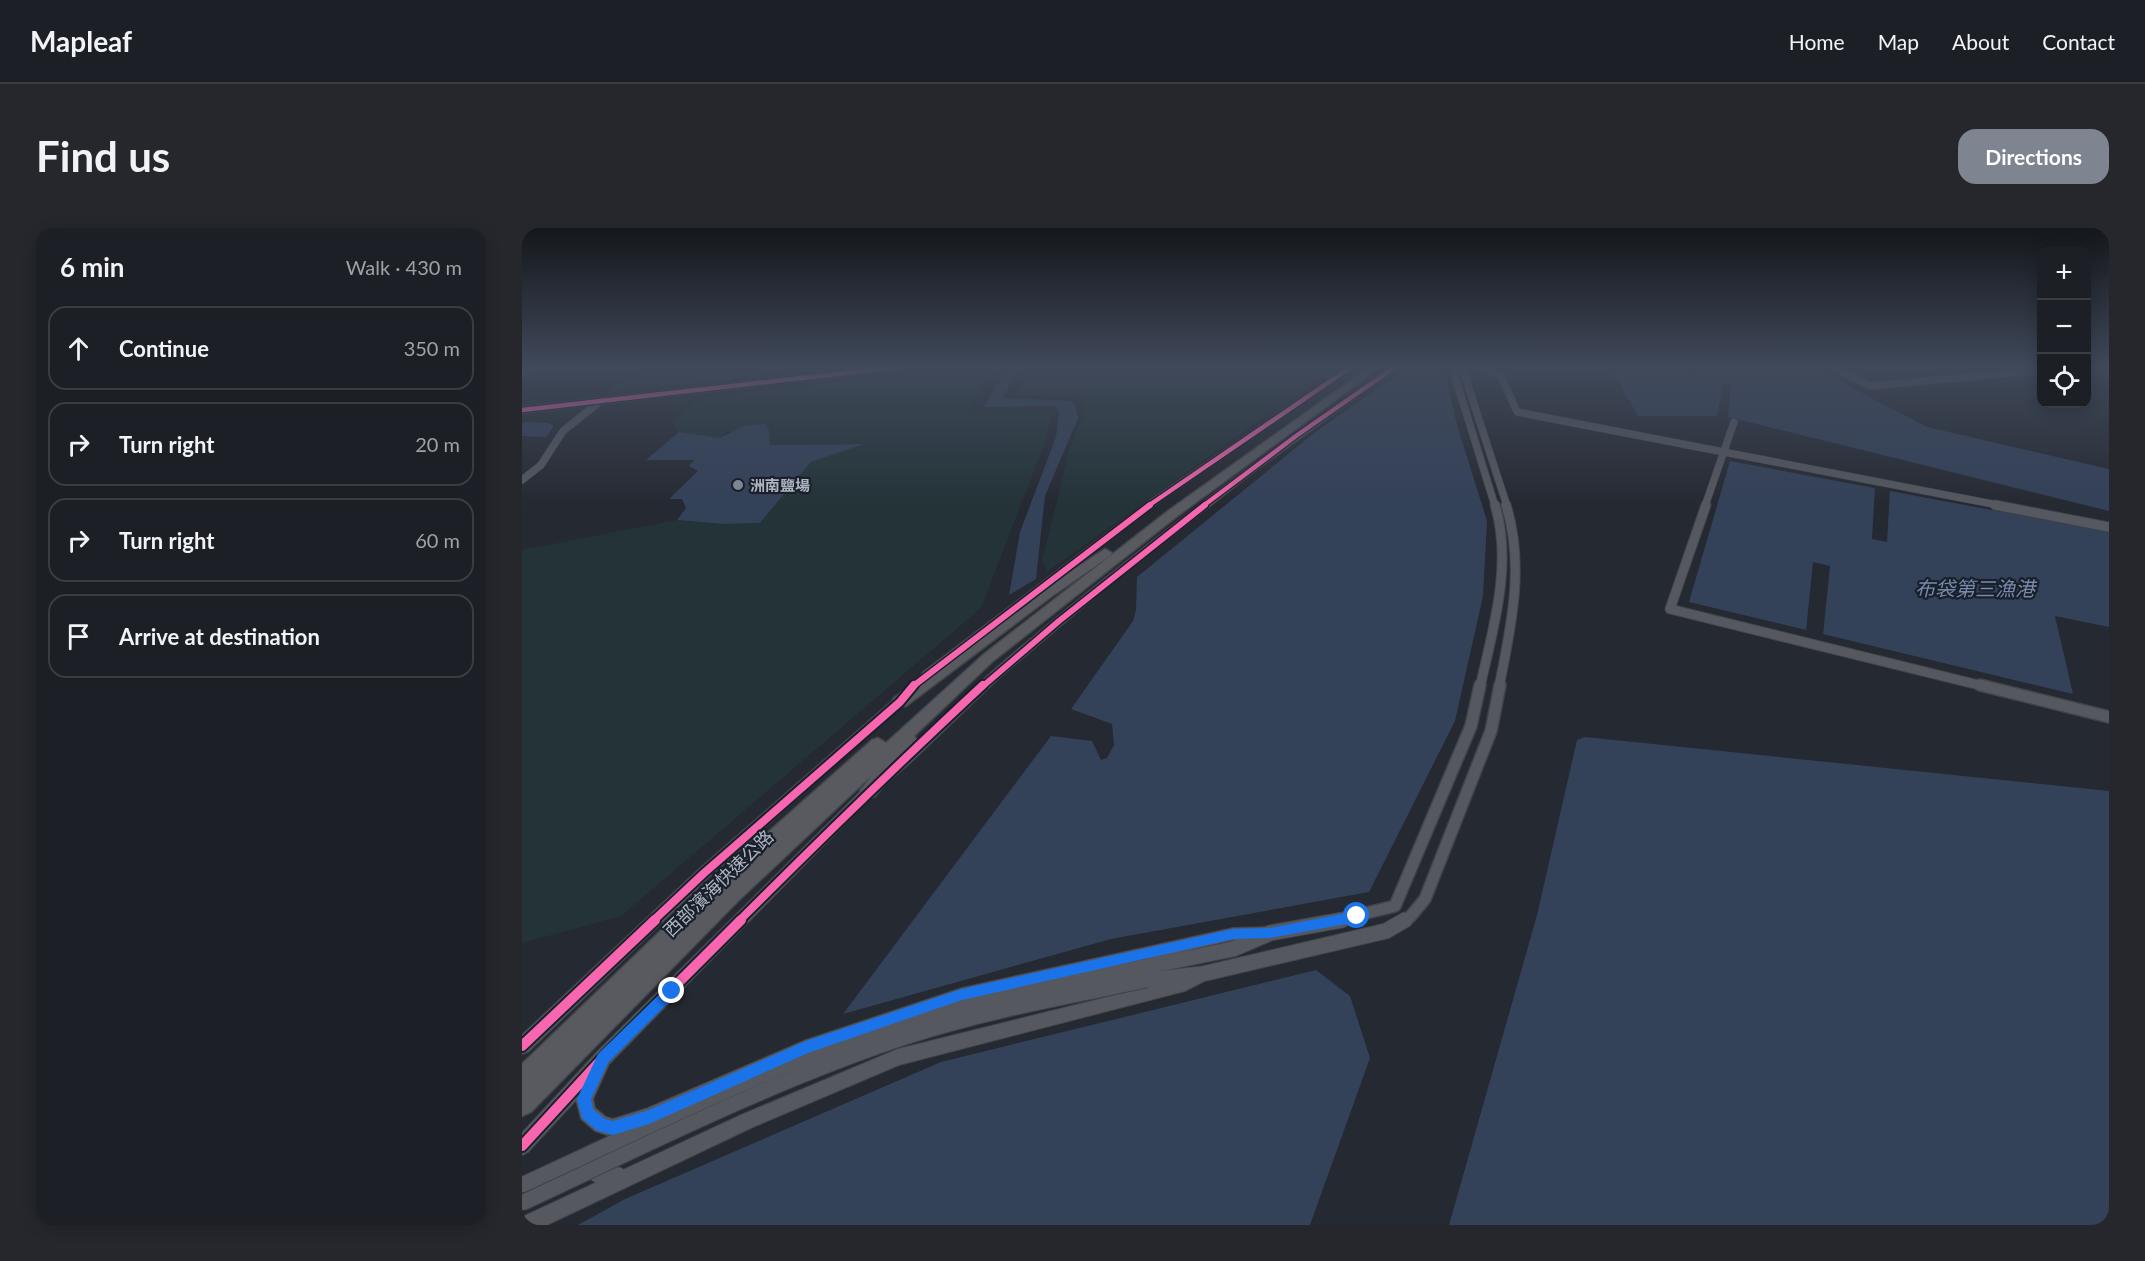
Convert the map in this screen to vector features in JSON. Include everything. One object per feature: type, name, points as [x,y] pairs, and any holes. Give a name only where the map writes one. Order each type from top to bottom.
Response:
[{"type":"highway","name":"西部濱海快速公路","points":[[522,1080],[707,899],[958,671],[1118,545],[1300,414]]},
{"type":"highway","name":"西部濱海快速公路","points":[[522,1104],[731,895],[988,658],[1172,514],[1311,414]]},
{"type":"highway","points":[[900,702],[1047,593],[1118,545]]},
{"type":"highway","points":[[869,791],[898,754],[966,684],[1086,582]]},
{"type":"street","points":[[522,480],[541,465],[563,431],[584,414]]},
{"type":"street","points":[[522,1046],[703,874],[900,702],[911,688],[936,667],[1086,552],[1281,414]]},
{"type":"street","points":[[522,1146],[603,1058],[869,791],[893,772],[1011,661],[1196,511],[1331,414]]},
{"type":"street","points":[[1466,414],[1499,519],[1502,545],[1498,607],[1471,726],[1395,906],[1270,933],[1233,934],[962,995],[806,1048],[649,1116],[614,1134],[601,1144],[591,1165],[593,1172],[605,1179],[688,1147],[898,1057],[1179,986],[1202,974],[1386,930],[1410,917],[1425,899],[1491,731],[1514,611],[1516,563],[1511,519],[1477,414]]},
{"type":"street","points":[[1525,414],[2109,527]]},
{"type":"street","points":[[1734,422],[1670,609],[2109,717]]},
{"type":"street","points":[[522,1203],[733,1106],[867,1051],[962,1020],[1233,949],[1270,933]]},
{"type":"street","points":[[522,1185],[716,1096],[859,1038],[933,1014],[1043,985],[1148,973],[1202,974]]},
{"type":"street","points":[[603,1058],[584,1099],[587,1113],[601,1125],[613,1128],[649,1116]]},
{"type":"street","points":[[526,1225],[688,1147]]},
{"type":"shaded area","points":[[683,414],[1051,414],[1046,440],[981,608],[621,916],[522,943],[522,550],[677,520],[723,524],[760,523],[811,462],[862,444],[770,445],[770,437],[728,432],[720,438],[712,438],[679,432],[673,422]]},
{"type":"shaded area","points":[[1084,414],[1269,414],[1047,572],[1042,560],[1070,448]]},
{"type":"water","points":[[1059,414],[1077,414],[1078,418],[1045,496],[1036,579],[1009,595],[1020,532],[1056,437]]},
{"type":"water","points":[[1342,414],[1454,414],[1487,521],[1483,596],[1455,721],[1369,892],[1111,939],[843,1014],[1051,736],[1092,741],[1101,760],[1107,758],[1114,745],[1112,724],[1071,709],[1133,621],[1136,610],[1137,577],[1314,433]]},
{"type":"water","points":[[1637,414],[1717,414],[1717,416],[1638,416]]},
{"type":"water","points":[[1728,414],[1901,414],[1927,427],[2109,469],[2109,511],[1728,417]]},
{"type":"water","points":[[524,422],[548,423],[554,426],[546,437],[522,436]]},
{"type":"water","name":"洲南鹽場","points":[[765,424],[769,431],[770,445],[864,444],[811,462],[760,523],[723,524],[677,520],[686,508],[682,499],[669,499],[698,471],[689,466],[694,460],[646,460],[679,432],[720,438],[744,426]]},
{"type":"water","name":"布袋第三漁港","points":[[1730,461],[2109,532],[2109,627],[2055,616],[2073,694],[1689,602]]},
{"type":"water","points":[[1585,737],[2109,791],[2109,1225],[1449,1225],[1537,915],[1577,740]]},
{"type":"water","points":[[1316,970],[1350,996],[1370,1058],[1310,1225],[578,1225],[625,1199],[941,1062]]},
{"type":"pier","points":[[1875,487],[1890,490],[1887,542],[1872,539]]},
{"type":"pier","points":[[1813,562],[1830,566],[1823,635],[1806,631]]},
{"type":"cycle path","points":[[522,1046],[703,874],[900,702],[911,688],[936,667],[1156,500],[1283,414]]},
{"type":"cycle path","points":[[522,1146],[603,1058],[869,791],[888,776],[995,675],[1200,508],[1327,414]]},
{"type":"place","name":"洲南鹽場","points":[[738,485]]},
{"type":"route","points":[[672,991],[603,1058],[584,1099],[587,1113],[601,1125],[613,1128],[649,1116],[806,1048],[962,995],[1233,934],[1270,933],[1357,916]]}]
